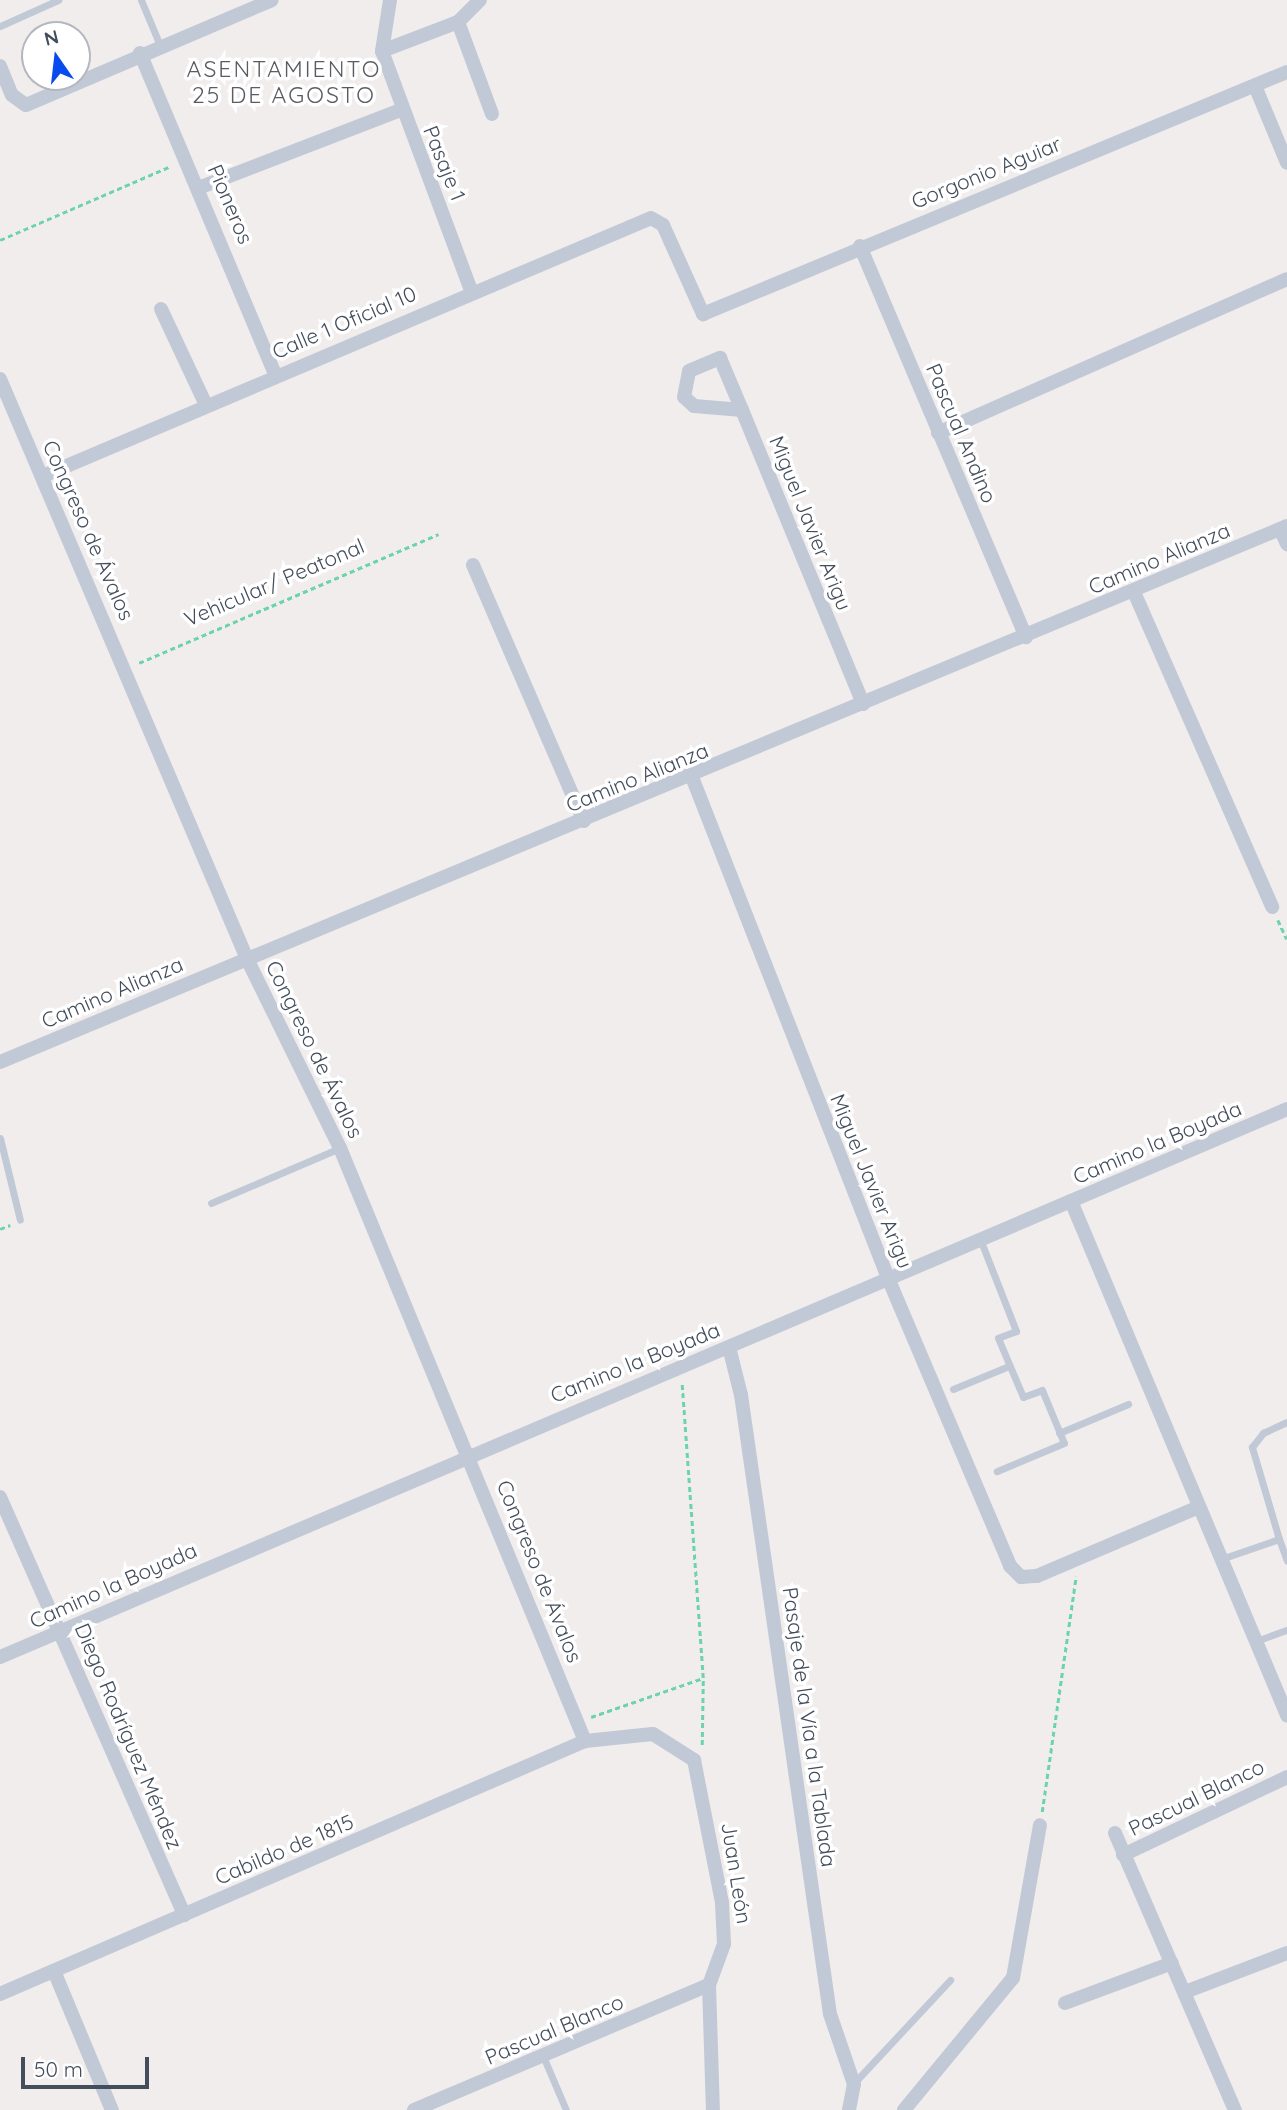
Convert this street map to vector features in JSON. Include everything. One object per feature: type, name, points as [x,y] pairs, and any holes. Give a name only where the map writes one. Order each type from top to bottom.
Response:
[{"type":"street","points":[[0,66],[17,102],[34,102],[159,43],[272,0]]},
{"type":"street","points":[[390,0],[382,51],[458,22],[480,0]]},
{"type":"street","points":[[458,22],[492,114]]},
{"type":"street","name":"Pasaje 1","points":[[382,51],[401,110],[471,290]]},
{"type":"street","name":"Pioneros","points":[[140,53],[189,158],[275,374]]},
{"type":"street","name":"Gorgonio Aguiar","points":[[703,314],[860,246],[1287,72]]},
{"type":"street","points":[[1255,86],[1287,163]]},
{"type":"street","points":[[201,187],[401,110]]},
{"type":"street","name":"Calle 1 Oficial 10","points":[[43,476],[471,290],[651,218],[663,225],[703,314]]},
{"type":"street","name":"Pascual Andino","points":[[860,246],[1026,637]]},
{"type":"street","points":[[939,433],[1287,279]]},
{"type":"street","points":[[161,309],[206,405]]},
{"type":"street","name":"Miguel Javier Arigu","points":[[742,410],[694,406],[684,397],[689,370],[720,358],[742,410],[863,704]]},
{"type":"street","name":"Congreso de Ávalos","points":[[0,379],[126,668],[247,959],[340,1148],[469,1452],[584,1741]]},
{"type":"street","points":[[1284,528],[1287,544]]},
{"type":"street","name":"Camino Alianza","points":[[0,1062],[692,777],[1284,528]]},
{"type":"street","points":[[473,565],[584,821]]},
{"type":"street","points":[[1134,592],[1272,907]]},
{"type":"street","name":"Miguel Javier Arigu","points":[[692,777],[888,1278],[1010,1566],[1021,1577],[1037,1576],[1078,1558]]},
{"type":"street","name":"Camino la Boyada","points":[[0,1657],[469,1452],[729,1347],[1287,1109]]},
{"type":"street","points":[[1071,1201],[1287,1715]]},
{"type":"street","name":"Pasaje de la Vía a la Tablada","points":[[729,1347],[741,1395],[830,2014],[854,2084],[849,2110]]},
{"type":"street","name":"Diego Rodríguez Méndez","points":[[0,1497],[61,1630],[184,1915]]},
{"type":"street","points":[[1078,1558],[1199,1507]]},
{"type":"street","points":[[584,1741],[653,1734],[694,1760]]},
{"type":"street","name":"Cabildo de 1815","points":[[0,1994],[584,1741]]},
{"type":"street","name":"Juan León","points":[[694,1760],[726,1930],[709,1985],[713,2110]]},
{"type":"street","name":"Pascual Blanco","points":[[1123,1855],[1287,1777]]},
{"type":"street","points":[[904,2110],[1013,1978],[1040,1825]]},
{"type":"street","points":[[1115,1833],[1235,2110]]},
{"type":"street","points":[[1185,1992],[1287,1953]]},
{"type":"street","points":[[1065,2003],[1172,1963]]},
{"type":"street","points":[[54,1971],[112,2110]]},
{"type":"street","name":"Pascual Blanco","points":[[414,2110],[439,2105],[543,2056],[709,1985]]},
{"type":"lane","points":[[0,26],[58,0]]},
{"type":"lane","points":[[141,0],[159,43]]},
{"type":"lane","points":[[0,1138],[20,1220]]},
{"type":"lane","points":[[211,1203],[340,1148]]},
{"type":"lane","points":[[980,1238],[1016,1331],[998,1338],[1009,1366],[1023,1397],[1042,1390],[1064,1443],[997,1471]]},
{"type":"lane","points":[[953,1389],[1009,1366]]},
{"type":"lane","points":[[1059,1433],[1128,1405]]},
{"type":"lane","points":[[1287,1422],[1264,1433],[1252,1447],[1287,1560]]},
{"type":"lane","points":[[1221,1559],[1279,1539]]},
{"type":"lane","points":[[1255,1642],[1287,1630]]},
{"type":"lane","points":[[854,2084],[950,1979]]},
{"type":"lane","points":[[543,2056],[566,2110]]},
{"type":"path","points":[[0,240],[189,158]]},
{"type":"path","name":"Vehicular/ Peatonal","points":[[126,668],[438,534]]},
{"type":"path","points":[[1272,907],[1287,939]]},
{"type":"path","points":[[681,1367],[703,1678],[701,1752],[694,1760]]},
{"type":"path","points":[[1040,1825],[1078,1558]]},
{"type":"path","points":[[578,1721],[703,1678]]},
{"type":"district","name":"ASENTAMIENTO 25 DE AGOSTO","points":[[284,82]]}]
